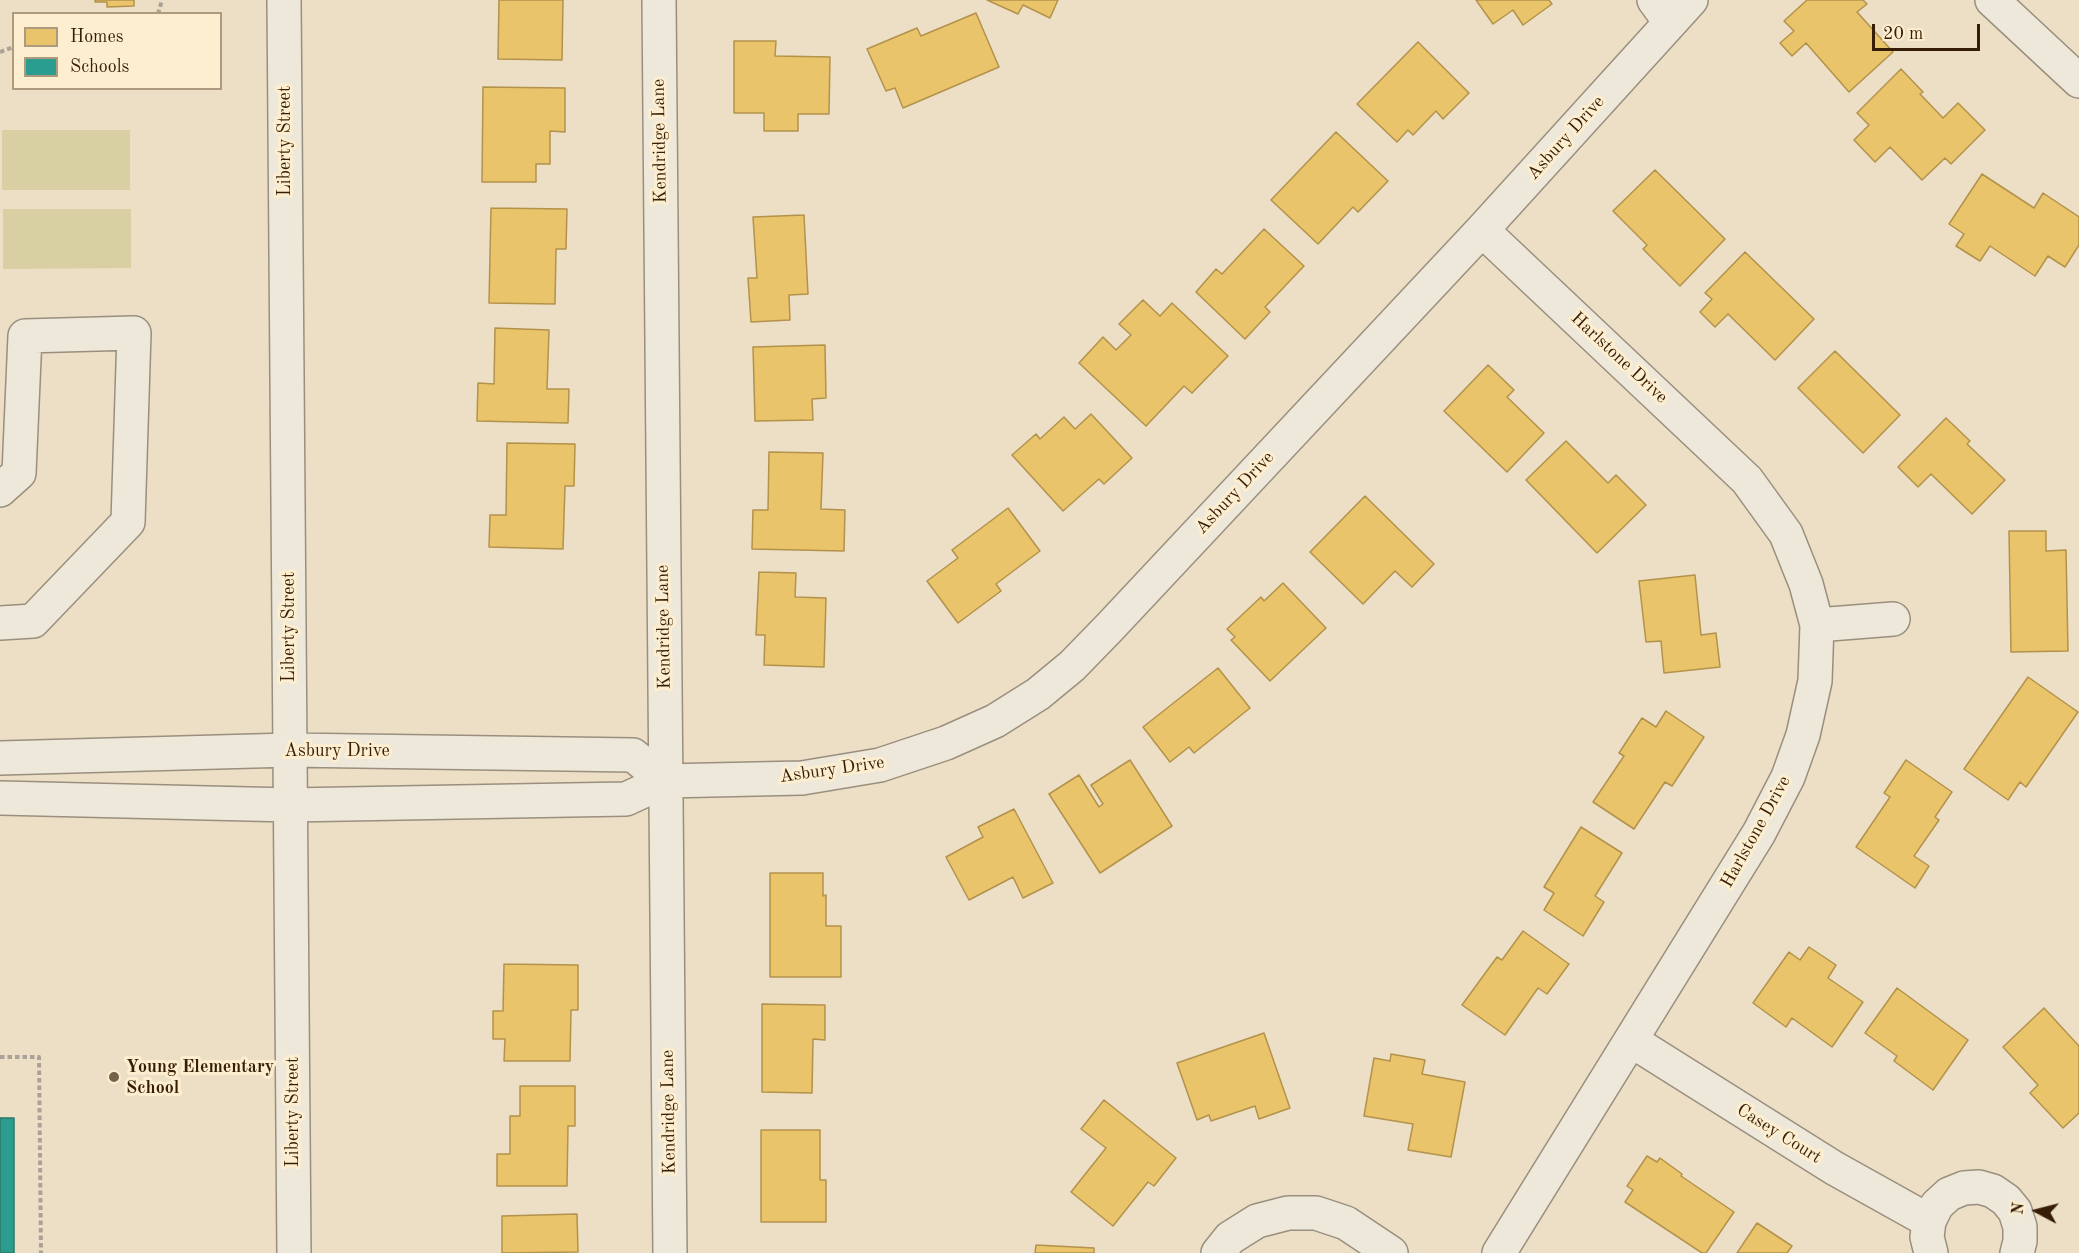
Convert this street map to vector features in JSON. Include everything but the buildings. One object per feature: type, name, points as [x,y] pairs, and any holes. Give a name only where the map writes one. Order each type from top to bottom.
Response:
[{"type":"street","name":"Liberty Street","points":[[284,0],[294,1253]]},
{"type":"street","name":"Kendridge Lane","points":[[658,0],[670,1253]]},
{"type":"street","points":[[1992,0],[2079,81]]},
{"type":"street","name":"Asbury Drive","points":[[0,798],[290,805],[626,799],[665,780],[802,778],[880,765],[946,743],[985,726],[1038,694],[1072,666],[1109,628],[1482,230],[1672,7]]},
{"type":"street","name":"Harlstone Drive","points":[[1482,230],[1747,480],[1786,534],[1806,584],[1817,626],[1815,681],[1803,735],[1788,777],[1759,833],[1499,1253]]},
{"type":"street","points":[[0,490],[20,473],[25,336],[134,333],[128,522],[33,621],[0,623]]},
{"type":"street","points":[[1817,626],[1893,619]]},
{"type":"street","name":"Asbury Drive","points":[[0,758],[290,750],[633,755],[665,780]]},
{"type":"street","name":"Casey Court","points":[[1632,1041],[1834,1168],[1930,1237],[1937,1205],[1949,1194],[1964,1188],[1979,1187],[1993,1191],[2006,1200],[2015,1211],[2020,1227],[2020,1240],[2016,1253]]},
{"type":"street","points":[[1218,1253],[1230,1238],[1257,1221],[1288,1214],[1316,1213],[1346,1223],[1391,1253]]},
{"type":"path","points":[[0,1057],[39,1057],[41,1253]]},
{"type":"shaded area","points":[[2,130],[130,130],[130,190],[2,190]]},
{"type":"shaded area","points":[[3,209],[131,209],[131,268],[3,269]]},
{"type":"place","name":"Young Elementary School","points":[[114,1077]]}]
